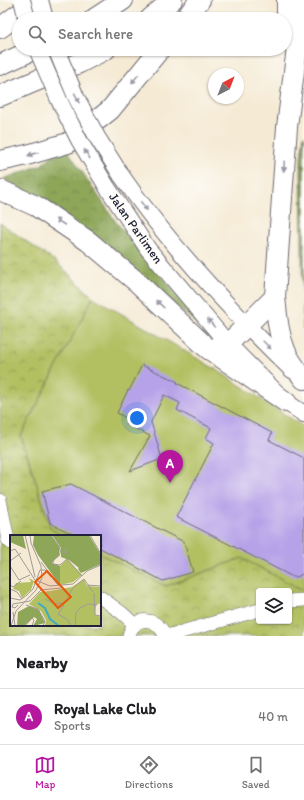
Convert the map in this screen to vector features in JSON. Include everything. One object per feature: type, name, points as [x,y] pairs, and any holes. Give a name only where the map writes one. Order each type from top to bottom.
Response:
[{"type":"main road","points":[[0,14],[26,0]]},
{"type":"main road","points":[[22,12],[39,0]]},
{"type":"main road","points":[[105,12],[123,0]]},
{"type":"main road","points":[[158,12],[172,0]]},
{"type":"main road","points":[[191,12],[200,0]]},
{"type":"main road","points":[[287,0],[287,12]]},
{"type":"main road","points":[[303,0],[287,127],[275,297],[278,325],[285,351],[304,379]]},
{"type":"main road","points":[[0,28],[12,19]]},
{"type":"main road","points":[[0,65],[20,56]]},
{"type":"main road","points":[[0,96],[92,56]]},
{"type":"main road","points":[[0,161],[68,143],[110,110],[154,56]]},
{"type":"main road","points":[[287,56],[287,127]]},
{"type":"main road","points":[[0,190],[36,206],[88,241],[137,282],[210,350],[286,402]]},
{"type":"main road","points":[[210,350],[228,344],[275,297]]},
{"type":"street","points":[[22,0],[25,12]]},
{"type":"street","points":[[39,0],[43,12]]},
{"type":"street","name":"Jalan Parlimen","points":[[39,56],[79,140],[107,187],[148,248],[228,344],[286,402],[304,414]]},
{"type":"street","name":"Jalan Parlimen","points":[[59,56],[80,103],[98,137],[121,175],[166,236],[247,326],[304,382]]},
{"type":"street","points":[[148,248],[166,236]]},
{"type":"street","points":[[0,500],[8,540],[10,542]]},
{"type":"street","points":[[101,599],[122,613],[132,630],[142,621],[150,620],[157,623],[166,636],[256,611]]},
{"type":"street","points":[[292,601],[304,600]]},
{"type":"green space","points":[[304,135],[304,328],[303,329],[301,157]]},
{"type":"green space","points":[[64,145],[116,222],[199,320],[196,323],[54,206],[3,179],[41,165]]},
{"type":"green space","points":[[0,223],[56,262],[93,297],[21,436],[51,529],[62,535],[10,535],[10,626],[101,626],[101,554],[166,586],[242,558],[304,591],[304,636],[0,636]]},
{"type":"green space","points":[[93,297],[217,370],[304,427],[304,591],[242,558],[166,586],[101,554],[101,535],[62,535],[51,529],[26,450],[22,448],[24,444],[21,436]]},
{"type":"building","points":[[142,365],[178,382],[177,383],[272,433],[269,440],[304,458],[304,573],[297,577],[293,577],[176,517],[214,443],[206,438],[211,428],[177,410],[180,403],[164,395],[151,422],[162,459],[130,471],[150,436],[126,424],[128,419],[117,413]]},
{"type":"building","points":[[71,484],[184,542],[193,572],[163,581],[101,549],[101,535],[74,535],[50,523],[42,491]]},
{"type":"place","name":"Royal Lake Club","points":[[170,483]]}]
